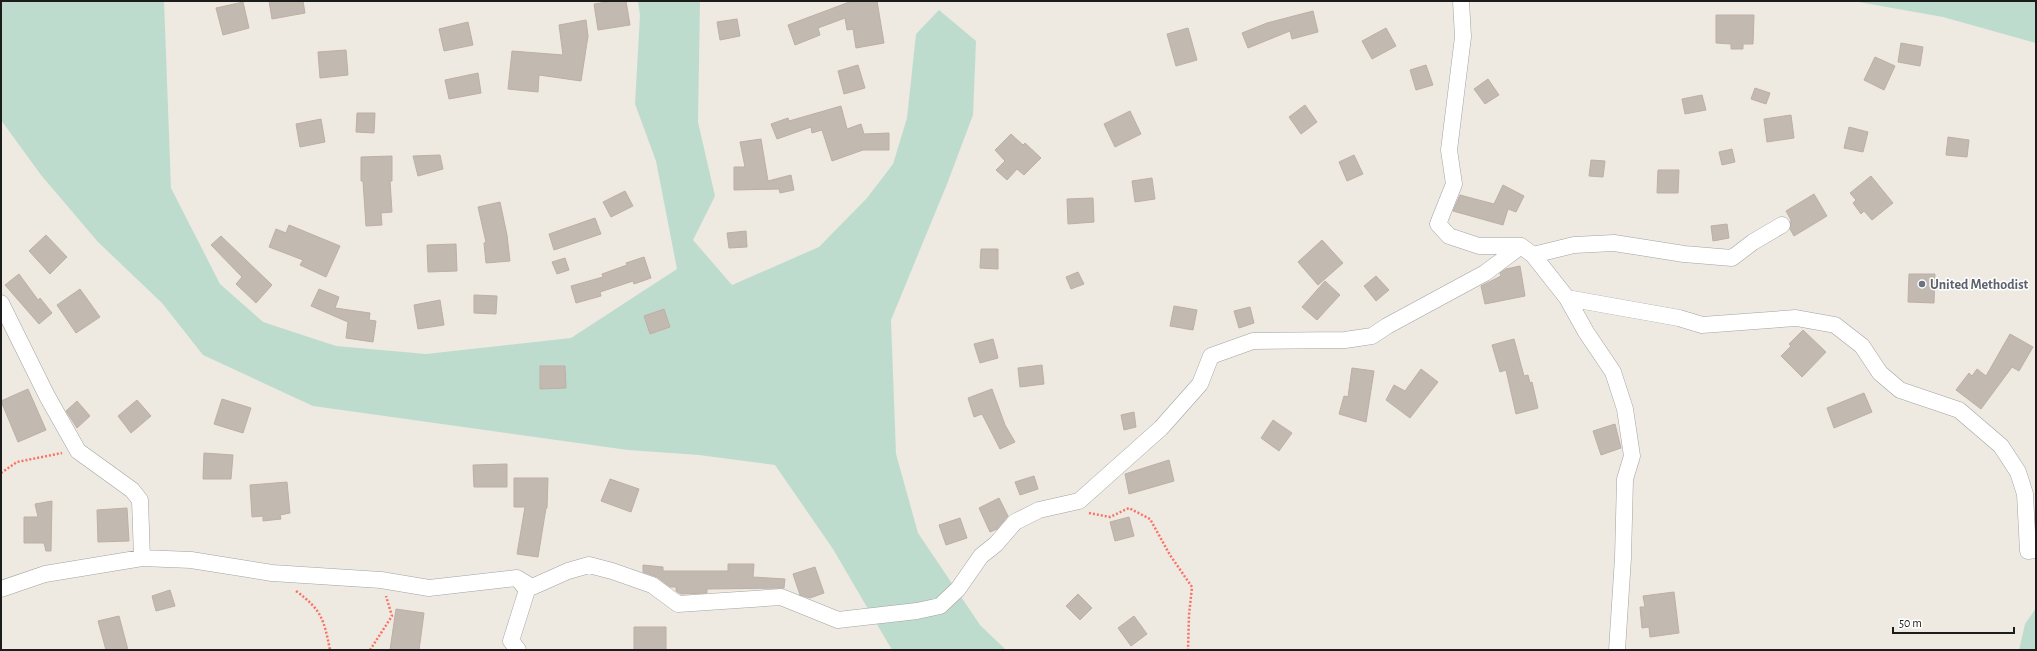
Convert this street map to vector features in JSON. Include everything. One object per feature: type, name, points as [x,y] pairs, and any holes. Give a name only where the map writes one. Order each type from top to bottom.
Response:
[{"type":"street","points":[[1461,1],[1463,37],[1449,150],[1454,184],[1438,224],[1449,236],[1479,246],[1527,250],[1574,245],[1614,243],[1684,254],[1732,258],[1754,242],[1782,225]]},
{"type":"street","points":[[1527,250],[1567,298],[1586,332],[1613,372],[1625,409],[1632,456],[1625,479],[1623,558],[1616,650]]},
{"type":"street","points":[[1,589],[45,574],[142,558],[191,560],[272,573],[381,580],[429,588],[517,578],[532,587],[568,571],[589,565],[652,585],[678,604],[781,597],[838,620],[917,611],[940,606],[958,589],[981,556],[996,544],[1015,522],[1039,510],[1079,501],[1161,428],[1200,384],[1211,356],[1253,341],[1345,340],[1372,336],[1387,326],[1527,250]]},
{"type":"street","points":[[1567,298],[1679,318],[1702,325],[1796,318],[1835,325],[1862,346],[1880,373],[1900,390],[1959,410],[2001,446],[2018,472],[2025,494],[2028,551],[2036,550]]},
{"type":"street","points":[[1,303],[47,396],[78,451],[132,490],[140,500],[142,558]]},
{"type":"street","points":[[517,578],[527,590],[511,641],[518,650]]},
{"type":"path","points":[[1,473],[17,462],[54,453],[78,451]]},
{"type":"path","points":[[1087,513],[1110,518],[1129,508],[1150,519],[1170,555],[1192,587],[1189,615],[1188,650]]},
{"type":"path","points":[[370,650],[392,616],[381,580]]},
{"type":"path","points":[[294,589],[310,602],[324,620],[330,650]]},
{"type":"green space","points":[[1,1],[164,1],[171,188],[220,284],[263,322],[336,346],[426,354],[571,338],[677,269],[656,161],[635,104],[640,15],[638,1],[700,1],[698,122],[715,196],[693,240],[732,285],[819,247],[867,198],[893,164],[907,118],[916,34],[939,10],[976,41],[973,115],[947,184],[891,320],[896,454],[918,533],[980,625],[1006,650],[892,650],[833,549],[775,465],[699,455],[628,450],[313,406],[203,355],[162,303],[98,242],[41,175],[1,120]]},
{"type":"green space","points":[[1853,1],[2036,1],[2036,43],[1943,17]]},
{"type":"green space","points":[[2036,608],[2036,650],[2019,650],[2025,624]]},
{"type":"building","points":[[269,1],[303,1],[305,13],[272,19]]},
{"type":"building","points":[[613,1],[626,1],[630,25],[598,30],[594,4]]},
{"type":"building","points":[[852,1],[877,1],[884,43],[856,48],[853,29],[847,30],[845,18],[818,28],[820,35],[795,45],[788,25]]},
{"type":"building","points":[[243,2],[249,28],[223,35],[216,8]]},
{"type":"building","points":[[1313,11],[1318,32],[1292,39],[1290,31],[1248,48],[1242,33],[1267,23]]},
{"type":"building","points":[[1716,15],[1754,15],[1753,44],[1743,44],[1743,49],[1731,49],[1731,44],[1716,43]]},
{"type":"building","points":[[737,19],[740,36],[720,40],[717,22]]},
{"type":"building","points":[[586,20],[588,36],[581,81],[539,75],[538,92],[508,89],[512,51],[563,55],[559,25]]},
{"type":"building","points":[[468,22],[473,45],[444,51],[439,29]]},
{"type":"building","points":[[1188,28],[1197,60],[1176,66],[1167,34]]},
{"type":"building","points":[[1386,28],[1396,46],[1372,59],[1362,41]]},
{"type":"building","points":[[1901,43],[1923,47],[1920,66],[1898,62]]},
{"type":"building","points":[[346,50],[348,75],[320,78],[318,52]]},
{"type":"building","points":[[1875,57],[1895,66],[1884,90],[1864,80]]},
{"type":"building","points":[[858,65],[865,88],[844,94],[838,71]]},
{"type":"building","points":[[1426,65],[1433,85],[1416,90],[1410,70]]},
{"type":"building","points":[[478,73],[481,93],[449,99],[445,80]]},
{"type":"building","points":[[1488,79],[1499,95],[1485,104],[1474,89]]},
{"type":"building","points":[[1755,88],[1770,93],[1766,104],[1751,99]]},
{"type":"building","points":[[1702,95],[1706,110],[1685,114],[1682,99]]},
{"type":"building","points":[[1305,105],[1317,122],[1301,134],[1289,117]]},
{"type":"building","points":[[841,106],[847,129],[861,124],[864,134],[889,133],[889,150],[863,150],[832,161],[822,130],[812,133],[811,127],[777,139],[771,124],[788,118],[789,121]]},
{"type":"building","points":[[1130,111],[1141,134],[1115,147],[1104,124]]},
{"type":"building","points":[[357,113],[375,113],[374,133],[356,132]]},
{"type":"building","points":[[1791,115],[1794,138],[1767,142],[1764,119]]},
{"type":"building","points":[[321,119],[325,142],[300,147],[296,124]]},
{"type":"building","points":[[1849,127],[1868,132],[1863,152],[1844,148]]},
{"type":"building","points":[[1011,134],[1023,145],[1025,143],[1041,158],[1024,175],[1017,169],[1007,180],[996,170],[1005,161],[995,150]]},
{"type":"building","points":[[1948,137],[1969,140],[1967,157],[1946,155]]},
{"type":"building","points":[[761,139],[768,181],[791,175],[794,190],[780,193],[779,189],[734,190],[734,167],[745,167],[740,142]]},
{"type":"building","points":[[1732,149],[1735,162],[1722,165],[1719,152]]},
{"type":"building","points":[[440,155],[443,169],[418,176],[413,156]]},
{"type":"building","points":[[1354,155],[1363,174],[1347,181],[1339,162]]},
{"type":"building","points":[[392,156],[392,181],[390,181],[392,212],[381,213],[382,225],[366,226],[363,181],[361,181],[361,157]]},
{"type":"building","points":[[1591,160],[1605,161],[1603,177],[1589,176]]},
{"type":"building","points":[[1658,170],[1679,170],[1678,193],[1657,193]]},
{"type":"building","points":[[1871,176],[1893,203],[1872,220],[1864,211],[1861,214],[1853,203],[1856,200],[1850,193]]},
{"type":"building","points":[[1152,178],[1155,199],[1135,202],[1132,181]]},
{"type":"building","points":[[1503,185],[1524,196],[1516,212],[1508,209],[1503,225],[1453,211],[1460,195],[1494,204]]},
{"type":"building","points":[[625,191],[633,206],[611,217],[603,202]]},
{"type":"building","points":[[1814,194],[1827,216],[1794,236],[1790,229],[1791,220],[1786,211]]},
{"type":"building","points":[[1093,198],[1094,222],[1068,224],[1067,199]]},
{"type":"building","points":[[500,202],[507,235],[510,261],[486,263],[484,243],[486,242],[478,207]]},
{"type":"building","points":[[595,218],[601,234],[554,250],[549,234]]},
{"type":"building","points":[[1727,224],[1729,238],[1713,241],[1711,226]]},
{"type":"building","points":[[289,225],[340,246],[326,277],[300,265],[303,260],[269,247],[276,229],[286,233]]},
{"type":"building","points":[[746,231],[747,247],[729,248],[727,233]]},
{"type":"building","points":[[46,235],[67,257],[50,274],[29,251]]},
{"type":"building","points":[[221,236],[272,285],[256,303],[236,284],[242,277],[211,245]]},
{"type":"building","points":[[1322,240],[1343,263],[1318,285],[1298,262]]},
{"type":"building","points":[[456,244],[457,271],[428,272],[427,245]]},
{"type":"building","points":[[981,249],[998,249],[998,269],[980,268]]},
{"type":"building","points":[[644,257],[651,278],[634,284],[633,281],[600,292],[601,296],[576,303],[571,286],[603,277],[602,274]]},
{"type":"building","points":[[565,258],[569,270],[557,274],[552,262]]},
{"type":"building","points":[[1520,266],[1525,296],[1485,304],[1481,286],[1501,276],[1500,273],[1506,269]]},
{"type":"building","points":[[1078,272],[1084,284],[1071,289],[1066,277]]},
{"type":"building","points":[[19,274],[38,300],[40,298],[52,313],[39,324],[5,285]]},
{"type":"building","name":"United Methodist","points":[[1909,274],[1935,274],[1934,303],[1908,302]]},
{"type":"building","points":[[1376,276],[1389,290],[1376,301],[1364,286]]},
{"type":"building","points":[[1325,281],[1340,295],[1317,320],[1302,307]]},
{"type":"building","points":[[80,289],[100,317],[76,333],[57,305]]},
{"type":"building","points":[[319,289],[339,297],[335,308],[370,313],[369,320],[376,321],[373,342],[346,338],[348,322],[311,306]]},
{"type":"building","points":[[474,295],[497,296],[496,314],[474,313]]},
{"type":"building","points":[[440,300],[444,325],[418,329],[414,305]]},
{"type":"building","points":[[1174,306],[1197,310],[1193,330],[1170,326]]},
{"type":"building","points":[[1250,307],[1254,323],[1239,328],[1234,311]]},
{"type":"building","points":[[664,309],[670,327],[650,334],[644,316]]},
{"type":"building","points":[[1803,330],[1826,352],[1802,377],[1781,356],[1791,346],[1789,344]]},
{"type":"building","points":[[2010,334],[2033,347],[2019,371],[2012,367],[1981,409],[1956,390],[1969,373],[1972,376],[1977,369],[1986,376]]},
{"type":"building","points":[[993,339],[998,358],[980,363],[974,344]]},
{"type":"building","points":[[1514,339],[1524,376],[1528,375],[1530,383],[1532,382],[1538,408],[1516,414],[1506,370],[1500,372],[1492,345]]},
{"type":"building","points":[[1042,365],[1044,384],[1020,387],[1018,368]]},
{"type":"building","points":[[540,366],[565,366],[566,388],[540,389]]},
{"type":"building","points":[[1352,368],[1374,371],[1366,422],[1339,414],[1344,396],[1348,397]]},
{"type":"building","points":[[1421,369],[1438,382],[1410,418],[1386,400],[1394,385],[1405,391]]},
{"type":"building","points":[[28,389],[46,430],[18,442],[1,401]]},
{"type":"building","points":[[992,389],[1005,425],[1015,442],[1000,449],[982,414],[974,417],[968,398]]},
{"type":"building","points":[[1864,393],[1872,412],[1834,428],[1827,408]]},
{"type":"building","points":[[222,399],[251,408],[243,433],[214,424]]},
{"type":"building","points":[[137,400],[151,416],[131,433],[118,416]]},
{"type":"building","points":[[77,401],[90,416],[77,428],[66,411]]},
{"type":"building","points":[[1134,412],[1136,427],[1124,430],[1121,415]]},
{"type":"building","points":[[1273,420],[1292,433],[1279,451],[1261,438]]},
{"type":"building","points":[[1615,424],[1621,448],[1601,455],[1593,431]]},
{"type":"building","points":[[204,453],[233,455],[231,479],[203,479]]},
{"type":"building","points":[[1169,460],[1174,481],[1129,494],[1125,474]]},
{"type":"building","points":[[507,464],[507,487],[474,487],[473,465]]},
{"type":"building","points":[[1034,476],[1038,489],[1020,495],[1015,482]]},
{"type":"building","points":[[514,478],[548,478],[547,508],[538,557],[517,554],[525,507],[514,507]]},
{"type":"building","points":[[610,479],[639,489],[631,512],[601,501]]},
{"type":"building","points":[[287,482],[290,513],[280,515],[281,519],[263,521],[263,516],[252,517],[250,485]]},
{"type":"building","points":[[999,498],[1008,516],[997,529],[990,532],[979,508]]},
{"type":"building","points":[[52,501],[51,551],[46,551],[44,543],[24,543],[24,517],[38,517],[35,504]]},
{"type":"building","points":[[127,508],[129,541],[98,542],[97,510]]},
{"type":"building","points":[[1129,517],[1134,536],[1115,541],[1110,522]]},
{"type":"building","points":[[960,518],[967,538],[946,545],[939,525]]},
{"type":"building","points":[[728,564],[754,564],[753,577],[785,579],[784,588],[707,589],[707,593],[681,594],[676,591],[676,587],[670,587],[657,577],[643,572],[643,565],[663,567],[663,571],[728,571]]},
{"type":"building","points":[[815,567],[824,593],[810,598],[800,595],[793,574]]},
{"type":"building","points":[[170,590],[175,606],[156,611],[152,596]]},
{"type":"building","points":[[1674,592],[1679,633],[1650,637],[1649,627],[1642,628],[1640,607],[1645,607],[1643,596]]},
{"type":"building","points":[[1078,594],[1092,608],[1080,620],[1066,606]]},
{"type":"building","points":[[396,609],[424,613],[419,650],[390,650]]},
{"type":"building","points":[[119,616],[128,650],[106,650],[98,621]]},
{"type":"building","points":[[1134,616],[1147,634],[1131,646],[1118,628]]},
{"type":"building","points":[[634,627],[666,627],[666,650],[634,650]]},
{"type":"place","name":"United Methodist","points":[[1922,284]]}]
